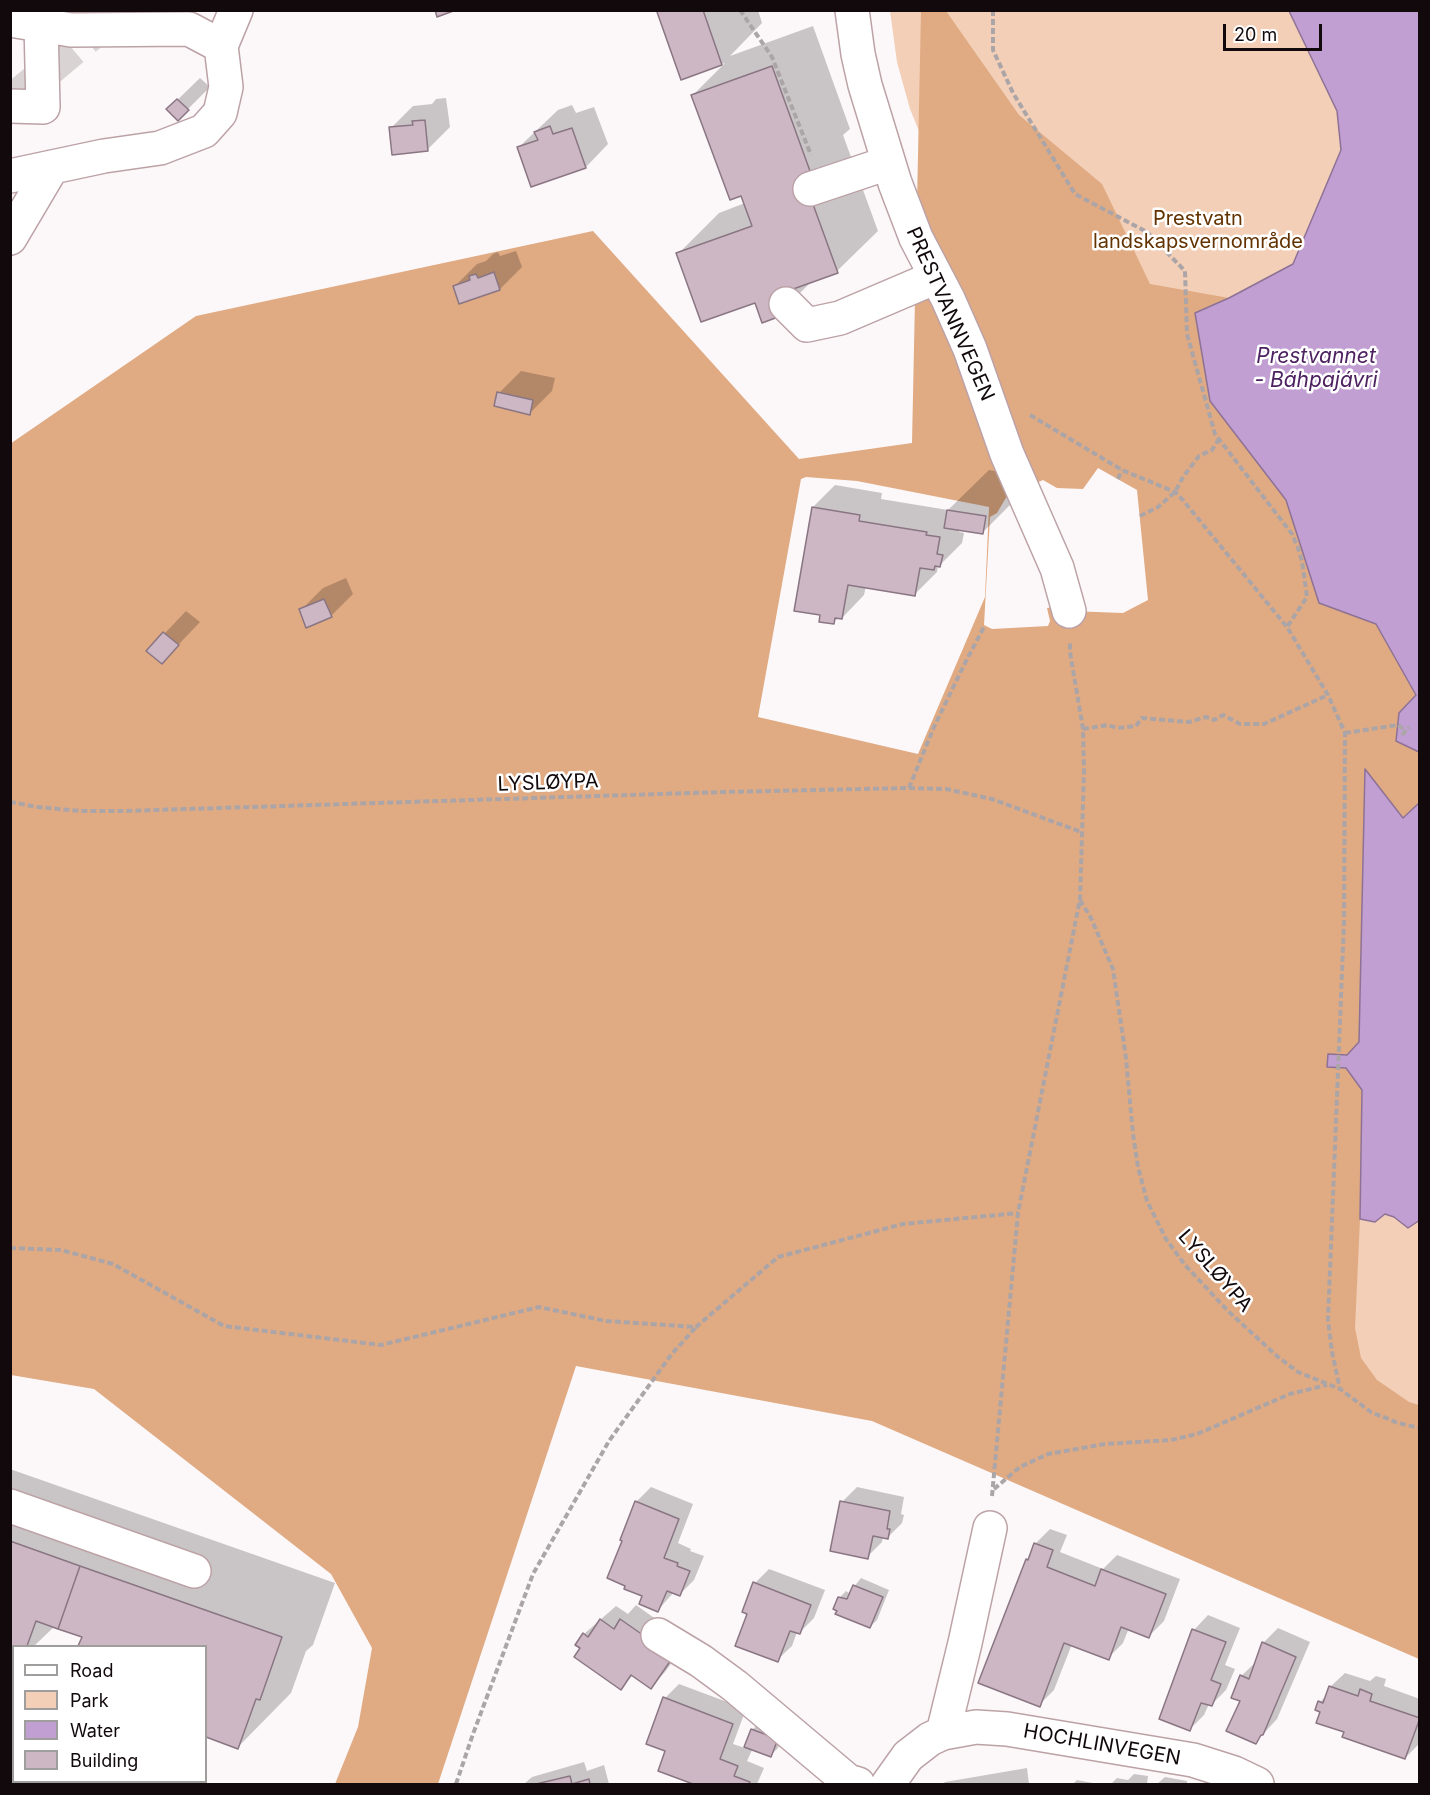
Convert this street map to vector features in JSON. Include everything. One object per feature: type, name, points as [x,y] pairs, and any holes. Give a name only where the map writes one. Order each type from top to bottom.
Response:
[{"type":"street","points":[[10,176],[104,156],[160,148],[204,131],[220,113],[226,87],[221,46],[236,10]]},
{"type":"street","name":"PRESTVANNVEGEN","points":[[852,10],[862,75],[888,163],[916,238],[964,335],[1007,454],[1057,568],[1069,611]]},
{"type":"street","points":[[10,106],[43,106],[31,18],[70,30],[189,28],[221,46]]},
{"type":"street","points":[[816,186],[888,163]]},
{"type":"street","points":[[10,238],[52,167]]},
{"type":"street","points":[[786,304],[807,325],[840,318],[936,277]]},
{"type":"street","points":[[10,1506],[194,1571]]},
{"type":"street","points":[[943,1733],[990,1528]]},
{"type":"street","points":[[658,1635],[701,1660],[848,1782],[858,1785]]},
{"type":"street","name":"HOCHLINVEGEN","points":[[888,1785],[908,1756],[930,1739],[943,1733],[976,1727],[1007,1729],[1193,1760],[1234,1773],[1257,1785]]},
{"type":"path","points":[[740,10],[772,57],[816,186]]},
{"type":"path","points":[[993,10],[993,50],[1013,93],[1075,194],[1147,232],[1185,271],[1187,334],[1215,434],[1292,534],[1302,561],[1307,597],[1287,627]]},
{"type":"path","points":[[988,399],[1010,403],[1122,470],[1175,492],[1287,627],[1328,695],[1345,734],[1344,911],[1328,1320],[1340,1389]]},
{"type":"path","points":[[1140,516],[1158,507],[1175,492],[1199,456],[1212,450],[1219,439]]},
{"type":"path","points":[[1118,479],[1122,470]]},
{"type":"path","points":[[990,1528],[1018,1213],[1080,899],[1083,729],[1070,652],[1069,611]]},
{"type":"path","points":[[909,788],[939,717],[985,625]]},
{"type":"path","points":[[1083,729],[1108,725],[1117,728],[1136,726],[1142,718],[1189,722],[1206,717],[1214,720],[1223,715],[1240,724],[1264,724],[1328,695]]},
{"type":"path","points":[[1345,734],[1398,725],[1407,729],[1402,735]]},
{"type":"path","name":"LYSLØYPA","points":[[10,802],[80,811],[125,811],[723,792],[946,789],[992,799],[1081,832]]},
{"type":"path","name":"LYSLØYPA","points":[[1080,899],[1091,918],[1113,969],[1138,1167],[1147,1202],[1166,1239],[1185,1265],[1228,1311],[1278,1357],[1298,1372],[1340,1389],[1371,1412],[1398,1423],[1419,1428]]},
{"type":"path","points":[[456,1785],[533,1574],[609,1441],[671,1355],[696,1327],[778,1257],[903,1224],[1018,1213]]},
{"type":"path","points":[[10,1248],[61,1250],[113,1264],[224,1326],[381,1345],[539,1307],[606,1321],[696,1327]]},
{"type":"path","points":[[993,1490],[1020,1467],[1048,1454],[1105,1444],[1172,1440],[1197,1434],[1290,1394],[1328,1384]]},
{"type":"green space","name":"Prestvatn landskapsvernområde","points":[[890,11],[1419,11],[1419,1417],[1349,1366],[1360,834],[928,153],[910,109],[897,62]]},
{"type":"shaded area","points":[[921,11],[946,11],[1019,115],[1102,184],[1150,284],[1229,298],[1195,313],[1210,401],[1286,500],[1319,603],[1376,624],[1416,695],[1399,713],[1396,741],[1419,752],[1419,803],[1404,818],[1365,771],[1359,1042],[1347,1055],[1328,1054],[1327,1067],[1346,1068],[1362,1090],[1355,1328],[1361,1358],[1377,1380],[1409,1402],[1419,1405],[1419,1659],[872,1421],[576,1366],[438,1784],[335,1784],[358,1727],[372,1648],[331,1574],[94,1389],[11,1375],[10,444],[196,316],[593,231],[799,459],[912,443]],"holes":[[[1098,468],[1137,490],[1148,600],[1123,613],[1069,611],[1059,606],[1047,608],[1050,621],[1048,626],[992,629],[984,625],[990,517],[997,513],[1007,496],[1043,480],[1057,488],[1083,489]],[[806,477],[857,481],[989,507],[985,597],[918,754],[758,717],[801,479]]]},
{"type":"water","name":"Prestvannet - Báhpajávri","points":[[1289,11],[1419,11],[1419,752],[1396,741],[1399,713],[1416,695],[1376,624],[1319,603],[1286,500],[1210,401],[1195,313],[1293,264],[1341,150],[1337,111]]},
{"type":"water","points":[[1365,769],[1403,818],[1419,803],[1420,1220],[1408,1228],[1394,1217],[1385,1214],[1375,1222],[1360,1219],[1362,1090],[1346,1068],[1327,1067],[1328,1054],[1347,1055],[1359,1042]]},
{"type":"building","points":[[435,10],[456,10],[437,17]]},
{"type":"building","points":[[660,10],[703,10],[722,65],[681,80],[657,12]]},
{"type":"building","points":[[772,66],[810,171],[802,174],[838,273],[771,297],[778,317],[762,323],[755,303],[701,322],[676,253],[752,226],[741,196],[730,200],[691,95]]},
{"type":"building","points":[[177,99],[189,110],[178,121],[166,109]]},
{"type":"building","points":[[425,120],[428,151],[392,155],[389,127],[413,125],[412,121]]},
{"type":"building","points":[[550,126],[553,134],[572,128],[586,168],[531,187],[517,147],[538,140],[534,132]]},
{"type":"building","points":[[494,272],[500,290],[459,304],[453,286],[470,280],[469,276],[476,274],[478,278]]},
{"type":"building","points":[[497,392],[533,400],[530,415],[494,406]]},
{"type":"building","points":[[812,507],[860,515],[859,521],[927,532],[926,535],[940,537],[937,554],[943,555],[940,567],[935,566],[934,570],[920,568],[915,596],[848,585],[842,619],[835,618],[834,624],[819,622],[820,615],[794,611]]},
{"type":"building","points":[[947,510],[986,516],[983,534],[944,528]]},
{"type":"building","points":[[324,599],[332,617],[306,628],[299,609]]},
{"type":"building","points":[[163,632],[179,645],[162,664],[146,651]]},
{"type":"building","points":[[635,1501],[679,1519],[664,1558],[690,1571],[680,1596],[667,1591],[658,1612],[639,1604],[642,1596],[624,1589],[625,1586],[607,1578]]},
{"type":"building","points":[[840,1501],[890,1511],[888,1539],[873,1536],[868,1559],[830,1551]]},
{"type":"building","points":[[10,1541],[80,1566],[58,1629],[36,1621],[27,1645],[12,1645],[12,1658],[10,1658]]},
{"type":"building","points":[[1034,1543],[1053,1550],[1047,1567],[1095,1586],[1101,1569],[1166,1594],[1149,1638],[1121,1627],[1109,1660],[1064,1643],[1040,1707],[978,1683]]},
{"type":"building","points":[[80,1566],[282,1637],[260,1700],[256,1699],[238,1749],[207,1737],[207,1645],[78,1645],[82,1637],[58,1629]]},
{"type":"building","points":[[753,1582],[811,1605],[800,1634],[790,1631],[778,1662],[735,1646],[747,1614],[742,1612]]},
{"type":"building","points":[[853,1585],[883,1597],[870,1628],[835,1614],[837,1611],[833,1609],[838,1597],[847,1599]]},
{"type":"building","points":[[600,1619],[614,1629],[620,1619],[653,1642],[671,1660],[651,1689],[631,1675],[621,1690],[574,1657],[580,1648],[575,1645],[583,1633],[588,1637]]},
{"type":"building","points":[[1192,1629],[1226,1642],[1211,1680],[1221,1684],[1212,1706],[1201,1703],[1190,1731],[1159,1719]]},
{"type":"building","points":[[1262,1642],[1296,1657],[1263,1735],[1256,1744],[1226,1731],[1240,1701],[1231,1698],[1240,1675],[1249,1679]]},
{"type":"building","points":[[1329,1686],[1358,1696],[1360,1689],[1372,1694],[1370,1701],[1420,1718],[1405,1759],[1342,1737],[1344,1732],[1316,1723],[1320,1712],[1315,1710],[1318,1701],[1323,1703]]},
{"type":"building","points":[[663,1697],[733,1724],[720,1759],[738,1766],[734,1776],[750,1782],[749,1784],[693,1784],[658,1771],[665,1751],[646,1744]]},
{"type":"building","points":[[751,1729],[778,1739],[771,1757],[744,1747]]},
{"type":"building","points":[[570,1776],[572,1784],[536,1784]]},
{"type":"building","points":[[589,1779],[590,1784],[572,1784]]},
{"type":"tunnel","points":[[10,102],[120,10]]}]
